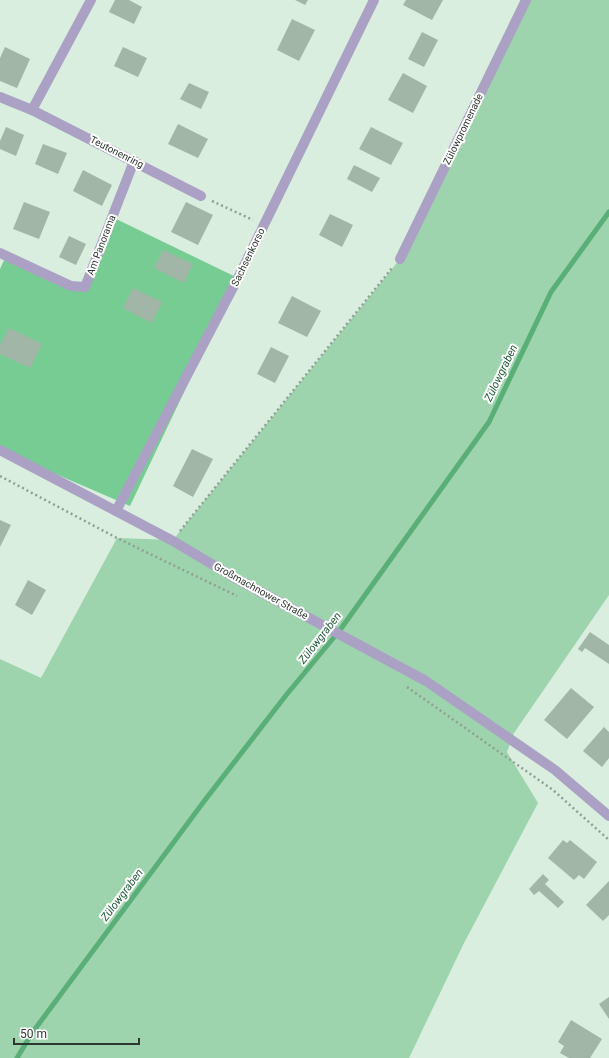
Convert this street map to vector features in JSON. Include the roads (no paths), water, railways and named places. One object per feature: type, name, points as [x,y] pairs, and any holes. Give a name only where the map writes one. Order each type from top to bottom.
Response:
[{"type":"street","points":[[32,110],[91,0]]},
{"type":"street","name":"Sachsenkorso","points":[[116,511],[264,226],[374,0]]},
{"type":"street","name":"Zülowpromenade","points":[[400,259],[526,0]]},
{"type":"street","name":"Teutonenring","points":[[0,97],[32,110],[201,196]]},
{"type":"street","name":"Am Panorama","points":[[0,253],[71,286],[84,287],[134,161]]},
{"type":"street","name":"Großmachnower Straße","points":[[0,450],[173,541],[235,578],[379,654],[426,681],[514,740],[555,770],[609,816]]},
{"type":"waterway","name":"Zülowgraben","points":[[17,1058],[32,1033],[205,800],[287,694],[340,630],[489,422],[551,292],[609,212]]}]
